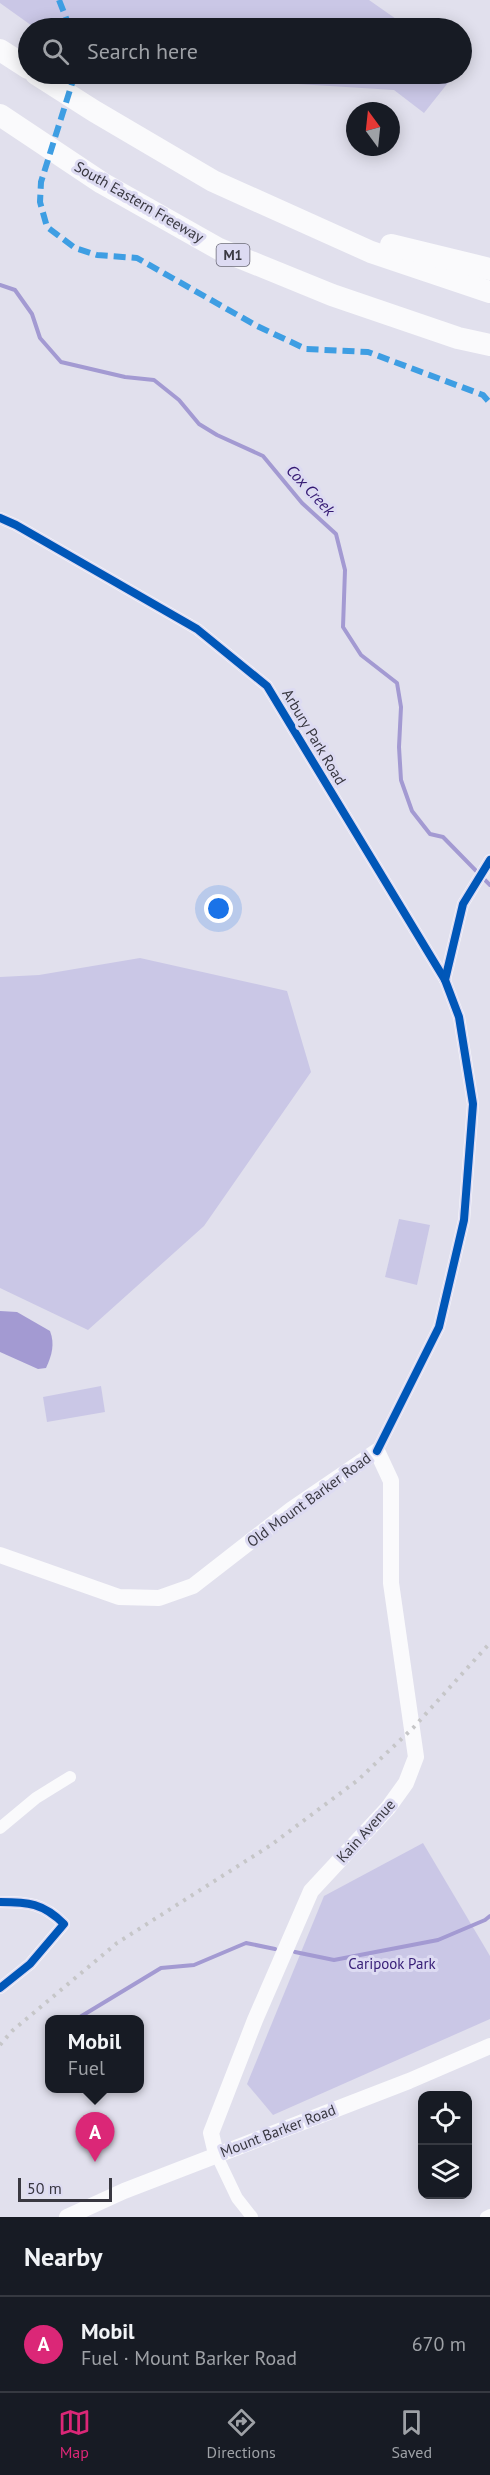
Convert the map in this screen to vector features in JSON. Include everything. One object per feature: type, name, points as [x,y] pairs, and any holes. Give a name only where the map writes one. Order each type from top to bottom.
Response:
[{"type":"highway","points":[[0,50],[18,62]]},
{"type":"highway","points":[[52,84],[213,181],[371,252],[490,292]]},
{"type":"highway","name":"South Eastern Freeway","points":[[0,115],[102,183],[219,249],[332,295],[458,338],[490,345]]},
{"type":"highway","points":[[309,224],[490,269]]},
{"type":"main road","name":"Old Mount Barker Road","points":[[0,1555],[119,1597],[159,1598],[193,1586],[292,1509],[377,1451]]},
{"type":"main road","name":"Kain Avenue","points":[[216,2154],[211,2133],[255,2020],[311,1891],[388,1808],[406,1783],[416,1757],[390,1583],[391,1481],[377,1451]]},
{"type":"main road","name":"Mount Barker Road","points":[[67,2217],[124,2191],[409,2081],[490,2046]]},
{"type":"street","name":"Arbury Park Road","points":[[0,518],[197,629],[267,686],[445,980]]},
{"type":"street","points":[[445,980],[463,904],[490,860]]},
{"type":"street","name":"Old Mount Barker Road","points":[[377,1451],[439,1327],[464,1220],[473,1104],[459,1017],[445,980]]},
{"type":"street","points":[[0,1827],[36,1798],[70,1777]]},
{"type":"street","points":[[0,1902],[29,1902],[51,1911],[64,1924],[30,1964],[0,1988]]},
{"type":"street","points":[[216,2154],[237,2198],[252,2217]]},
{"type":"street","points":[[486,2217],[490,2215]]},
{"type":"green space","points":[[0,0],[369,0],[395,18],[21,18],[0,3]]},
{"type":"green space","points":[[298,84],[447,84],[424,113],[394,90]]},
{"type":"green space","points":[[140,958],[287,991],[311,1072],[204,1226],[88,1330],[0,1288],[0,977],[39,975]]},
{"type":"green space","points":[[399,1219],[430,1225],[417,1285],[385,1277]]},
{"type":"green space","points":[[101,1386],[105,1412],[47,1422],[43,1397]]},
{"type":"green space","name":"Caripook Park","points":[[423,1843],[490,1956],[490,2019],[273,2115],[247,2084],[324,1896]]},
{"type":"shaded area","points":[[0,1311],[17,1312],[50,1331],[52,1350],[46,1368],[38,1369],[0,1352]]},
{"type":"waterway","name":"Cox Creek","points":[[0,285],[15,290],[32,314],[40,338],[61,362],[125,377],[154,380],[179,400],[199,424],[263,456],[302,503],[336,534],[345,570],[343,627],[361,655],[397,683],[401,707],[399,747],[401,780],[412,811],[430,834],[443,837],[490,885]]},
{"type":"waterway","points":[[295,1952],[334,1960],[438,1940],[490,1916]]},
{"type":"waterway","points":[[83,2015],[161,1968],[194,1965],[246,1943],[275,1949]]},
{"type":"railway","points":[[0,2045],[12,2031],[117,1943],[271,1845],[358,1780],[413,1728],[490,1643]]},
{"type":"marked path","points":[[59,0],[66,18]]},
{"type":"marked path","points":[[72,84],[41,182],[40,202],[47,227],[75,248],[97,255],[137,258],[257,326],[306,349],[368,352],[483,395],[490,403]]},
{"type":"cycle path","points":[[0,518],[197,629],[267,686],[445,980]]},
{"type":"cycle path","points":[[377,1451],[439,1327],[464,1220],[473,1104],[459,1017],[445,980],[463,904],[490,860]]},
{"type":"cycle path","points":[[0,1902],[35,1905],[49,1912],[64,1924],[30,1964],[0,1988]]},
{"type":"place","name":"Mobil","points":[[95,2162]]}]
